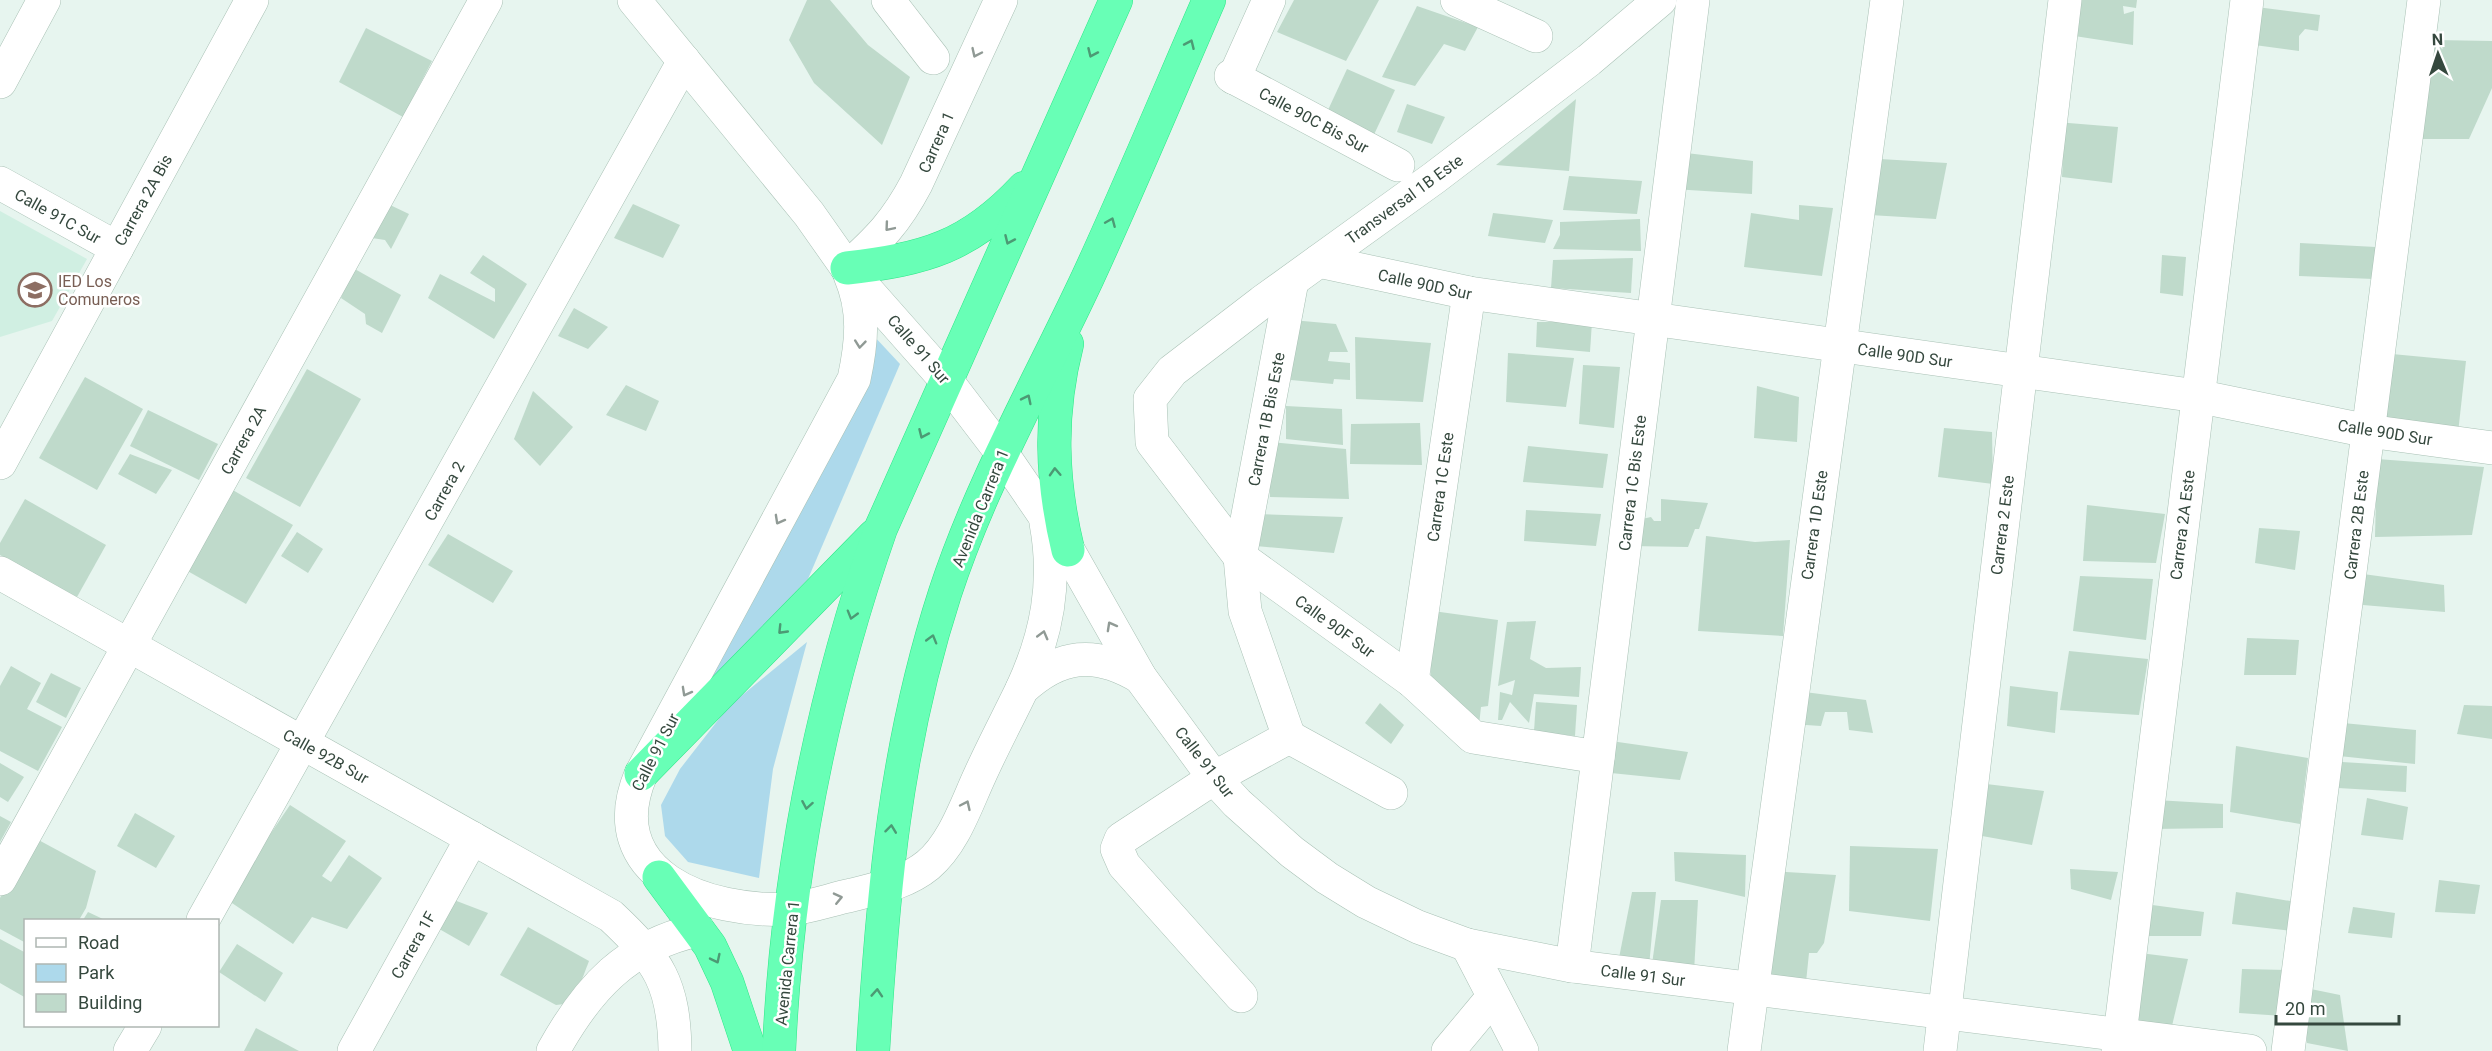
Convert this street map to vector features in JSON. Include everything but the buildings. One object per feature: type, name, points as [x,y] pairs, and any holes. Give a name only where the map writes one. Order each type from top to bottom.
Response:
[{"type":"highway","name":"Avenida Carrera 1","points":[[779,1051],[792,909],[802,831],[818,743],[855,602],[881,528],[1116,0]]},
{"type":"highway","name":"Avenida Carrera 1","points":[[873,1051],[884,887],[906,738],[924,664],[946,592],[1001,452],[1088,276],[1209,0]]},
{"type":"highway","points":[[847,268],[891,263],[930,254],[967,237],[1001,213],[1028,183],[1050,148]]},
{"type":"highway","points":[[1068,550],[1056,503],[1056,410],[1062,365],[1088,276]]},
{"type":"highway","points":[[641,774],[881,528]]},
{"type":"highway","points":[[659,877],[710,946],[728,982],[750,1051]]},
{"type":"street","points":[[0,82],[44,0]]},
{"type":"street","name":"Carrera 2A Bis","points":[[0,463],[252,0]]},
{"type":"street","name":"Carrera 2A","points":[[0,879],[486,0]]},
{"type":"street","name":"Calle 91 Sur","points":[[634,0],[809,214],[847,268],[946,380],[1001,452],[1068,550],[1140,677],[1214,778],[1237,803],[1292,852],[1327,878],[1366,902],[1418,927],[1467,945],[1572,966],[1946,1012],[2119,1043],[2250,1051]]},
{"type":"street","points":[[888,0],[933,58]]},
{"type":"street","name":"Carrera 1","points":[[847,268],[881,236],[901,212],[1001,0]]},
{"type":"street","name":"Calle 90C Bis Sur","points":[[1269,0],[1232,77],[1398,165]]},
{"type":"street","points":[[1457,0],[1536,36]]},
{"type":"street","name":"Transversal 1B Este","points":[[1150,399],[1172,371],[1292,280],[1434,178],[1561,81],[1660,0]]},
{"type":"street","name":"Carrera 1C Bis Este","points":[[1572,966],[1651,319],[1693,0]]},
{"type":"street","name":"Carrera 1D Este","points":[[1744,1051],[1838,345],[1887,0]]},
{"type":"street","name":"Carrera 2 Este","points":[[1940,1051],[2019,371],[2065,0]]},
{"type":"street","name":"Carrera 2A Este","points":[[2119,1043],[2247,0]]},
{"type":"street","name":"Carrera 2B Este","points":[[2288,1051],[2424,0]]},
{"type":"street","name":"Carrera 2","points":[[204,919],[684,61]]},
{"type":"street","name":"Calle 91C Sur","points":[[0,183],[117,248]]},
{"type":"street","name":"Calle 90D Sur","points":[[1319,261],[1469,293],[2197,396],[2368,431],[2492,448]]},
{"type":"street","name":"Calle 91 Sur","points":[[847,268],[858,294],[862,326],[854,379],[641,774],[632,796],[630,819],[635,843],[641,856],[659,877],[683,890],[736,906],[792,909],[884,887],[903,880],[929,865],[949,841],[1022,689],[1038,675],[1057,664],[1078,659],[1100,660],[1121,666],[1140,677]]},
{"type":"street","name":"Carrera 1B Bis Este","points":[[1289,737],[1245,611],[1240,558],[1292,280]]},
{"type":"street","name":"Carrera 1C Este","points":[[1412,681],[1469,293]]},
{"type":"street","name":"Calle 90F Sur","points":[[1150,399],[1152,442],[1240,558],[1412,681],[1473,737],[1598,757]]},
{"type":"street","points":[[1022,689],[1044,633],[1050,603],[1050,542],[1044,513]]},
{"type":"street","name":"Calle 92B Sur","points":[[0,573],[611,916],[644,949]]},
{"type":"street","points":[[1241,996],[1124,865],[1117,849],[1121,839],[1214,778],[1289,737],[1391,793]]},
{"type":"street","name":"Carrera 1F","points":[[354,1051],[472,838]]},
{"type":"street","points":[[553,1051],[575,1011],[623,963],[644,949],[673,936],[698,930]]},
{"type":"street","points":[[1467,945],[1522,1051]]},
{"type":"street","points":[[644,949],[661,971],[670,999],[675,1051]]},
{"type":"street","points":[[1448,1051],[1493,997]]},
{"type":"street","points":[[130,1051],[144,1027]]},
{"type":"shaded area","name":"IED Los Comuneros","points":[[0,211],[87,259],[52,321],[0,337]]},
{"type":"green space","points":[[873,335],[900,364],[808,579],[696,695]]},
{"type":"green space","points":[[807,642],[773,769],[759,878],[688,862],[665,836],[661,805],[680,769],[729,706]]},
{"type":"place","name":"IED Los Comuneros","points":[[35,290]]}]
